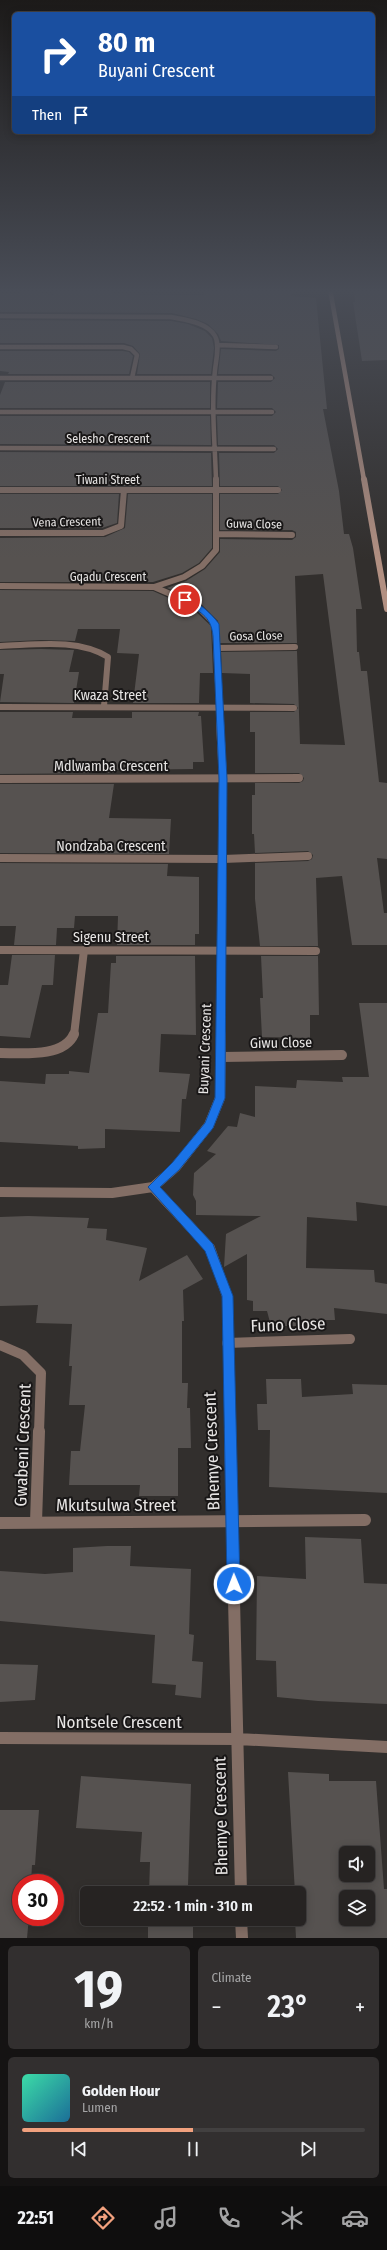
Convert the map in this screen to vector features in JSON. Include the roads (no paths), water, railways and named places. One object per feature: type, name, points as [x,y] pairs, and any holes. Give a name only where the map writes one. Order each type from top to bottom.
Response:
[{"type":"main road","points":[[346,379],[387,609]]},
{"type":"street","name":"Gqadu Crescent","points":[[0,586],[154,587],[184,577],[202,566],[216,550],[214,379]]},
{"type":"street","points":[[0,412],[272,412]]},
{"type":"street","name":"Selesho Crescent","points":[[0,448],[215,448]]},
{"type":"street","points":[[215,448],[274,449]]},
{"type":"street","name":"Tiwani Street","points":[[0,490],[216,490]]},
{"type":"street","name":"Vena Crescent","points":[[0,533],[103,533],[115,530],[121,526],[124,490]]},
{"type":"street","points":[[216,490],[278,490]]},
{"type":"street","name":"Guwa Close","points":[[216,534],[292,535]]},
{"type":"street","name":"Buyani Crescent","points":[[153,1187],[176,1167],[209,1125],[220,1098],[222,1057],[223,859],[223,779],[215,624],[209,615],[195,604],[154,587]]},
{"type":"street","points":[[0,646],[84,646],[102,652],[108,657],[104,706]]},
{"type":"street","name":"Gosa Close","points":[[217,648],[294,646]]},
{"type":"street","name":"Kwaza Street","points":[[0,706],[220,708]]},
{"type":"street","points":[[220,708],[294,708]]},
{"type":"street","points":[[223,779],[299,778]]},
{"type":"street","name":"Mdlwamba Crescent","points":[[0,779],[223,779]]},
{"type":"street","points":[[223,859],[308,856]]},
{"type":"street","name":"Nondzaba Crescent","points":[[0,858],[223,859]]},
{"type":"street","name":"Sigenu Street","points":[[0,950],[222,951]]},
{"type":"street","points":[[0,1052],[50,1052],[64,1046],[74,1036],[84,950]]},
{"type":"street","points":[[222,951],[316,951]]},
{"type":"street","name":"Giwu Close","points":[[222,1057],[342,1055]]},
{"type":"street","points":[[0,1192],[112,1193],[153,1187]]},
{"type":"street","name":"Bhemye Crescent","points":[[153,1187],[210,1248],[227,1296],[241,1886]]},
{"type":"street","name":"Funo Close","points":[[227,1343],[350,1339]]},
{"type":"street","name":"Gwabeni Crescent","points":[[0,1345],[12,1348],[29,1357],[42,1373],[36,1522]]},
{"type":"street","points":[[232,1522],[366,1520]]},
{"type":"street","name":"Mkutsulwa Street","points":[[0,1523],[232,1522]]},
{"type":"street","name":"Nontsele Crescent","points":[[0,1738],[238,1739]]},
{"type":"street","name":"Bhemye Crescent","points":[[238,1739],[387,1747]]},
{"type":"street","points":[[241,1926],[242,1938]]}]
